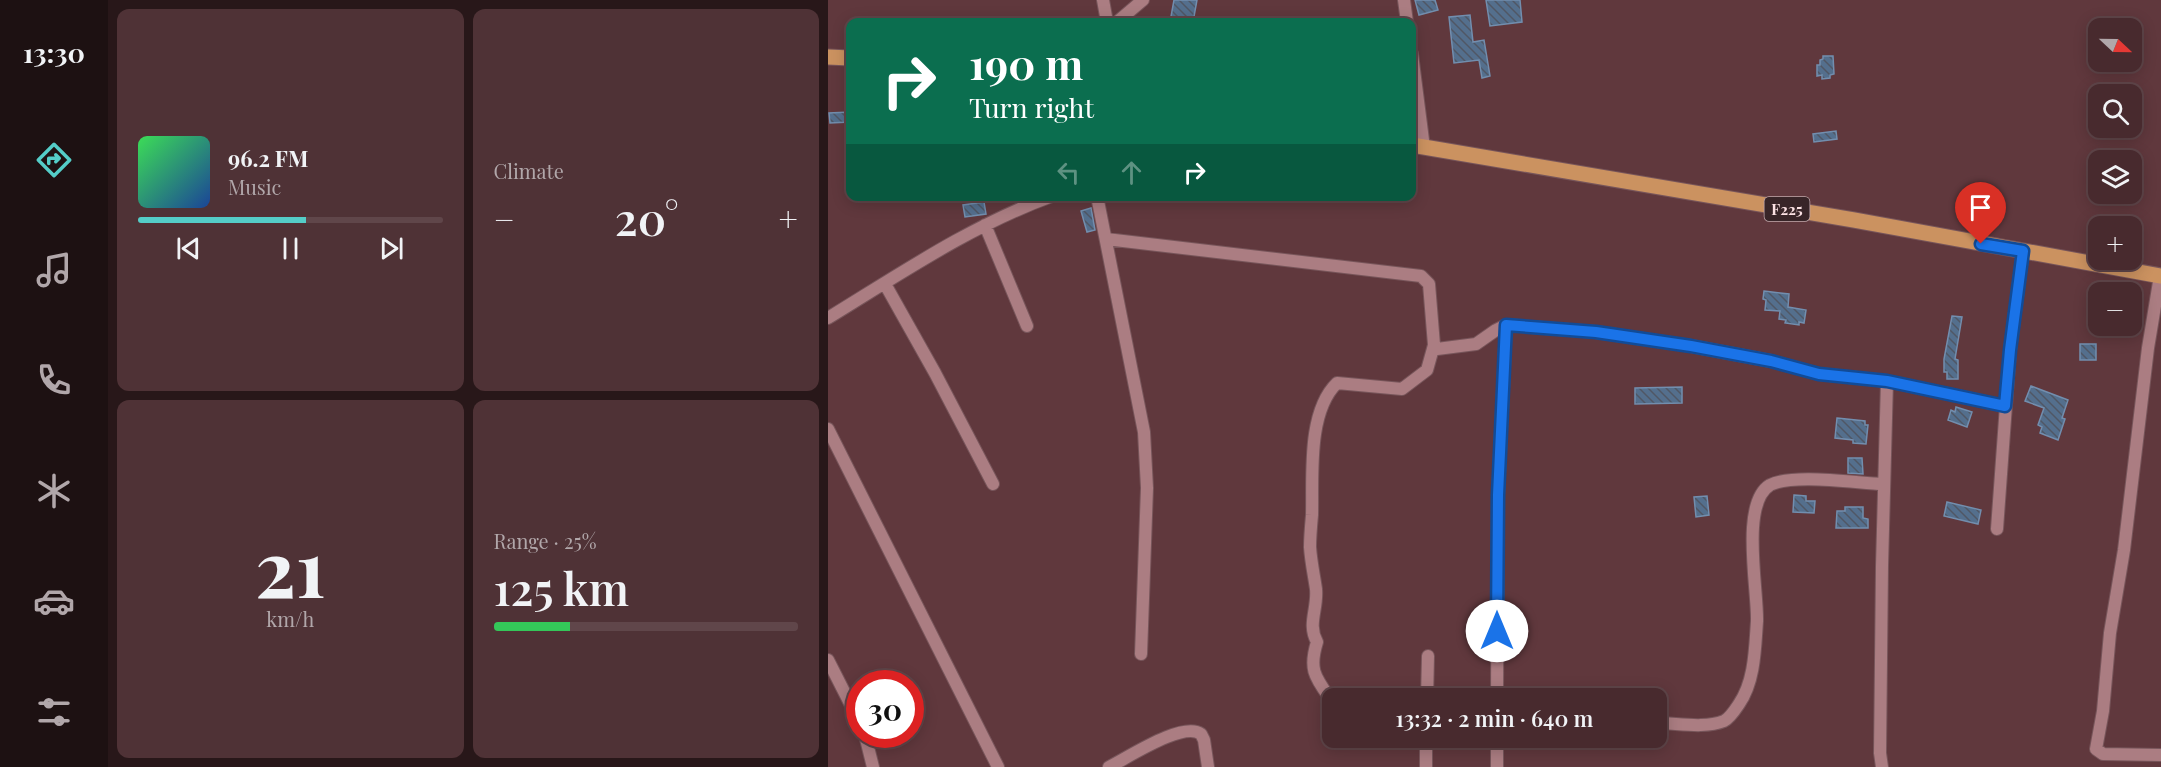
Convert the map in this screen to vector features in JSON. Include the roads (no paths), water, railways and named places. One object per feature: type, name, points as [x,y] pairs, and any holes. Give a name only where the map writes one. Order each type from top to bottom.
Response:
[{"type":"main road","points":[[828,57],[846,58]]},
{"type":"main road","name":"F225","points":[[1418,146],[1842,218],[2161,276]]},
{"type":"street","points":[[1103,0],[1106,18]]},
{"type":"street","points":[[1123,18],[1143,0]]},
{"type":"street","points":[[1404,0],[1406,18]]},
{"type":"street","points":[[1416,115],[1418,146]]},
{"type":"street","points":[[828,318],[985,225],[1039,201]]},
{"type":"street","points":[[1098,201],[1144,432],[1147,458],[1142,654]]},
{"type":"street","points":[[985,225],[1027,326]]},
{"type":"street","points":[[1106,239],[1421,276],[1429,284],[1434,345],[1426,370],[1402,389],[1337,383],[1330,390],[1319,421],[1312,462],[1310,546],[1316,589],[1311,631],[1317,642],[1312,670],[1323,688]]},
{"type":"street","points":[[1996,529],[2010,350],[2023,251]]},
{"type":"street","points":[[2161,276],[2147,359],[2124,550],[2110,633],[2103,711],[2096,749],[2103,754],[2161,754]]},
{"type":"street","points":[[885,284],[935,372],[993,484]]},
{"type":"street","points":[[1434,345],[1438,349],[1476,344],[1506,325],[1596,332],[1760,359],[1819,374],[1887,381],[2005,406]]},
{"type":"street","points":[[1497,688],[1498,495],[1506,325]]},
{"type":"street","points":[[1882,767],[1880,753],[1883,484],[1887,381]]},
{"type":"street","points":[[828,429],[998,767]]},
{"type":"street","points":[[1667,723],[1713,724],[1727,720],[1744,697],[1751,681],[1757,619],[1752,570],[1755,508],[1760,495],[1769,486],[1782,480],[1883,484]]},
{"type":"street","points":[[1427,688],[1428,656]]},
{"type":"street","points":[[828,660],[846,695]]},
{"type":"street","points":[[1109,767],[1122,764],[1171,735],[1190,729],[1201,734],[1204,740],[1208,767]]},
{"type":"street","points":[[868,748],[873,767]]},
{"type":"street","points":[[1426,748],[1426,767]]},
{"type":"street","points":[[1497,748],[1497,767]]}]
